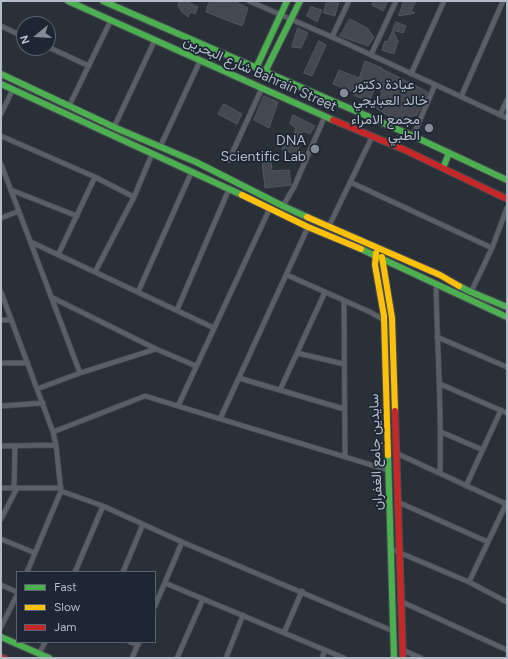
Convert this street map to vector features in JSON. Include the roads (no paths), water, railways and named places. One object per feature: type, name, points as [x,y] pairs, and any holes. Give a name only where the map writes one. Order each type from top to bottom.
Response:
[{"type":"street","name":"شارع البحرين Bahrain Street","points":[[68,1],[200,61],[405,150],[507,199]]},
{"type":"street","name":"شارع البحرين Bahrain Street","points":[[103,1],[113,3],[265,72],[413,136],[507,180]]},
{"type":"street","points":[[249,1],[332,37],[507,118]]},
{"type":"street","points":[[256,68],[287,1]]},
{"type":"street","points":[[265,72],[300,1]]},
{"type":"street","points":[[332,37],[349,1]]},
{"type":"street","points":[[371,55],[396,1]]},
{"type":"street","points":[[411,74],[444,1]]},
{"type":"street","points":[[461,97],[503,1]]},
{"type":"street","points":[[70,106],[111,20]]},
{"type":"street","points":[[1,26],[16,33]]},
{"type":"street","points":[[114,126],[155,40]]},
{"type":"street","points":[[56,52],[89,66]]},
{"type":"street","points":[[160,147],[200,61]]},
{"type":"street","points":[[1,74],[196,162],[283,206],[378,247],[440,275],[471,292],[507,307]]},
{"type":"street","points":[[1,84],[192,171],[308,227],[382,258],[507,317]]},
{"type":"street","points":[[413,136],[435,85]]},
{"type":"street","points":[[229,160],[262,88]]},
{"type":"street","points":[[1,114],[13,90]]},
{"type":"street","points":[[500,115],[507,100]]},
{"type":"street","points":[[283,206],[294,187],[325,116]]},
{"type":"street","points":[[1,136],[95,176],[134,197]]},
{"type":"street","points":[[329,226],[372,136]]},
{"type":"street","points":[[443,168],[450,153]]},
{"type":"street","points":[[95,272],[134,197],[152,154]]},
{"type":"street","points":[[1,164],[80,373]]},
{"type":"street","points":[[138,292],[192,171]]},
{"type":"street","points":[[58,256],[95,176]]},
{"type":"street","points":[[350,182],[492,248]]},
{"type":"street","points":[[177,310],[229,189]]},
{"type":"street","points":[[11,190],[77,216]]},
{"type":"street","points":[[250,199],[253,191]]},
{"type":"street","points":[[178,406],[270,208]]},
{"type":"street","points":[[471,292],[492,248],[507,208]]},
{"type":"street","points":[[1,218],[19,211]]},
{"type":"street","points":[[220,418],[308,227]]},
{"type":"street","points":[[31,242],[214,328]]},
{"type":"street","name":"سايدين جامع الغفران","points":[[378,247],[375,255],[375,265],[383,305],[384,320],[394,658]]},
{"type":"street","name":"سايدين جامع الغفران","points":[[384,250],[382,258],[392,318],[403,658]]},
{"type":"street","points":[[286,275],[370,312],[384,320]]},
{"type":"street","points":[[436,284],[440,384],[440,473]]},
{"type":"street","points":[[1,292],[53,432],[61,489],[27,571]]},
{"type":"street","points":[[280,390],[325,292]]},
{"type":"street","points":[[51,297],[156,349],[196,366]]},
{"type":"street","points":[[344,301],[345,457]]},
{"type":"street","points":[[1,320],[11,320]]},
{"type":"street","points":[[437,336],[507,367]]},
{"type":"street","points":[[37,389],[80,373],[156,349]]},
{"type":"street","points":[[297,353],[344,364]]},
{"type":"street","points":[[1,363],[28,363]]},
{"type":"street","points":[[239,378],[344,409]]},
{"type":"street","points":[[440,384],[507,413]]},
{"type":"street","points":[[53,432],[145,396],[388,470]]},
{"type":"street","points":[[1,406],[43,403]]},
{"type":"street","points":[[466,486],[501,410]]},
{"type":"street","points":[[441,432],[483,450]]},
{"type":"street","points":[[1,446],[56,445]]},
{"type":"street","points":[[1,519],[16,488],[15,446]]},
{"type":"street","points":[[396,454],[506,503],[469,582]]},
{"type":"street","points":[[1,488],[61,489],[393,631]]},
{"type":"street","points":[[398,502],[488,542]]},
{"type":"street","points":[[75,571],[102,506]]},
{"type":"street","points":[[123,571],[143,524]]},
{"type":"street","points":[[1,539],[35,553]]},
{"type":"street","points":[[156,604],[182,542]]},
{"type":"street","points":[[391,549],[469,582],[507,602]]},
{"type":"street","points":[[165,582],[344,658]]},
{"type":"street","points":[[1,586],[16,594]]},
{"type":"street","points":[[284,633],[302,591]]},
{"type":"street","points":[[1,627],[16,596]]},
{"type":"street","points":[[177,658],[203,599]]},
{"type":"street","points":[[400,601],[507,650]]},
{"type":"street","points":[[226,658],[243,615]]},
{"type":"street","points":[[1,637],[49,658]]},
{"type":"street","points":[[39,654],[44,643]]},
{"type":"street","points":[[132,658],[138,644]]},
{"type":"street","points":[[322,658],[325,650]]},
{"type":"street","points":[[403,650],[421,658]]},
{"type":"place","name":"عيادة دكتور خالد العبايجي","points":[[344,93]]},
{"type":"place","name":"مجمع الامراء الطبي","points":[[429,128]]},
{"type":"place","name":"DNA Scientific Lab","points":[[315,149]]}]
